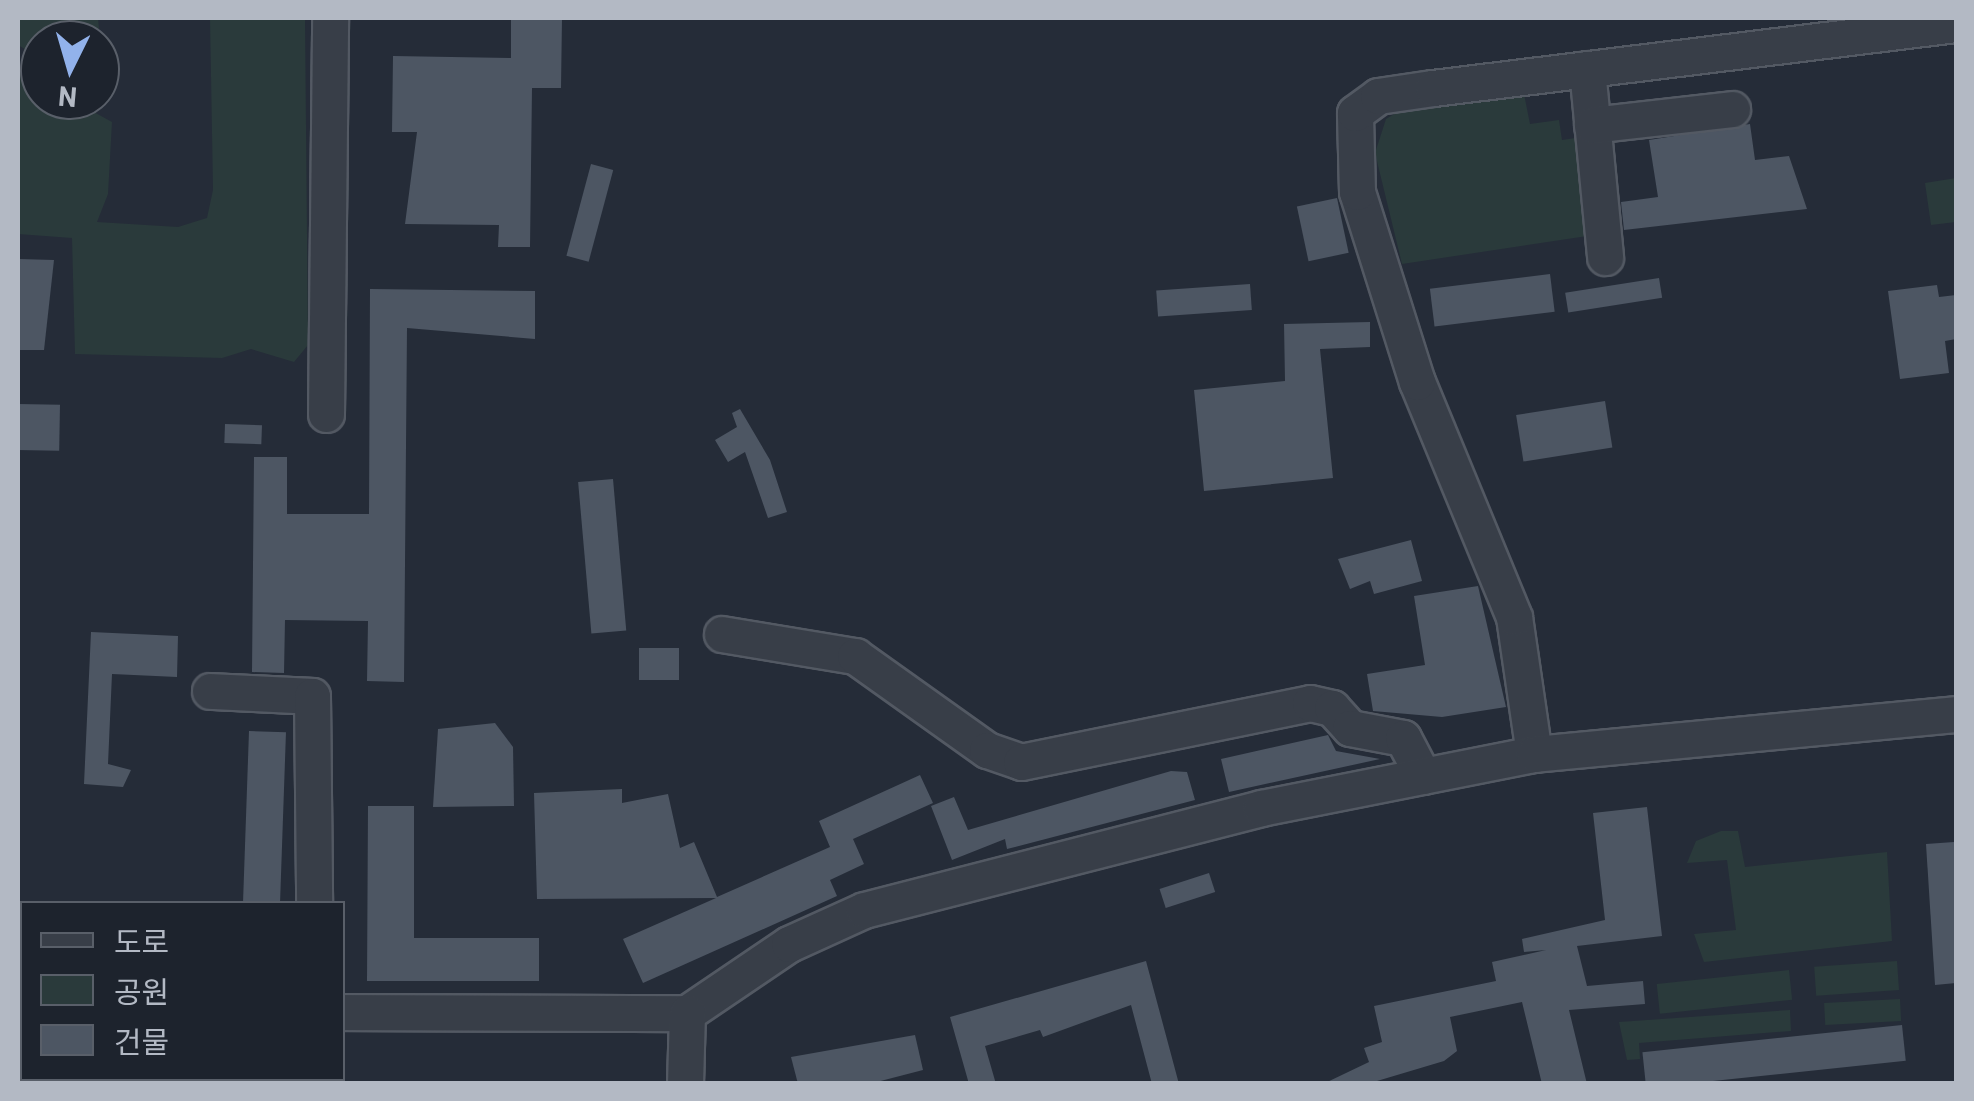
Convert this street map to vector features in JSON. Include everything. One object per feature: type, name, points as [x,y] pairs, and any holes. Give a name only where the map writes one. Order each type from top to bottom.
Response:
[{"type":"street","points":[[326,414],[330,18]]},
{"type":"street","points":[[1534,754],[1514,617],[1416,382],[1357,192],[1351,136],[1355,113],[1378,96],[1956,24]]},
{"type":"street","points":[[1587,69],[1605,257]]},
{"type":"street","points":[[1592,125],[1732,108]]},
{"type":"street","points":[[722,634],[855,656],[987,750],[1021,762],[1310,704],[1332,708],[1350,728],[1403,738],[1422,776]]},
{"type":"street","points":[[210,690],[312,696],[314,901]]},
{"type":"street","points":[[345,1012],[687,1013],[789,944],[939,884],[1534,754],[1956,714]]},
{"type":"street","points":[[685,1084],[687,1013]]},
{"type":"green space","points":[[18,18],[98,18],[20,20],[18,45]]},
{"type":"green space","points":[[210,18],[305,18],[308,345],[294,362],[251,349],[222,358],[75,354],[72,238],[18,234],[18,67],[20,120],[112,122],[108,194],[97,222],[178,227],[207,218],[213,190]]},
{"type":"green space","points":[[1524,94],[1530,124],[1559,120],[1562,140],[1582,137],[1594,235],[1402,264],[1375,153],[1386,119],[1404,108]]},
{"type":"green space","points":[[1956,178],[1956,222],[1931,225],[1925,183]]},
{"type":"green space","points":[[1721,831],[1738,831],[1745,867],[1887,852],[1892,941],[1704,962],[1694,934],[1736,930],[1727,860],[1687,863],[1696,841]]},
{"type":"green space","points":[[1897,961],[1899,990],[1816,996],[1814,967]]},
{"type":"green space","points":[[1789,970],[1792,1000],[1660,1014],[1657,984]]},
{"type":"green space","points":[[1900,999],[1901,1021],[1825,1025],[1824,1003]]},
{"type":"green space","points":[[1790,1010],[1791,1031],[1639,1043],[1640,1059],[1627,1060],[1619,1022]]},
{"type":"building","points":[[511,18],[562,18],[561,88],[532,88],[530,247],[498,247],[499,225],[405,224],[417,132],[392,132],[393,56],[511,58]]},
{"type":"building","points":[[1750,124],[1755,160],[1789,156],[1807,209],[1624,230],[1621,202],[1658,197],[1649,140]]},
{"type":"building","points":[[591,164],[613,170],[589,262],[566,256]]},
{"type":"building","points":[[1337,198],[1349,253],[1309,261],[1297,207]]},
{"type":"building","points":[[18,259],[54,260],[44,350],[18,350]]},
{"type":"building","points":[[1550,274],[1555,312],[1435,326],[1430,289]]},
{"type":"building","points":[[1659,278],[1662,298],[1568,313],[1565,293]]},
{"type":"building","points":[[1250,284],[1252,310],[1158,316],[1156,291]]},
{"type":"building","points":[[1937,285],[1939,297],[1956,295],[1956,339],[1945,341],[1949,373],[1900,379],[1888,291]]},
{"type":"building","points":[[370,289],[535,291],[535,339],[407,328],[404,682],[367,681],[368,621],[285,620],[284,673],[252,672],[254,457],[287,457],[287,514],[369,514]]},
{"type":"building","points":[[1370,322],[1370,347],[1320,349],[1333,478],[1204,491],[1194,390],[1285,381],[1284,324]]},
{"type":"building","points":[[1605,401],[1612,447],[1523,462],[1516,415]]},
{"type":"building","points":[[18,404],[60,405],[59,451],[18,450]]},
{"type":"building","points":[[740,409],[770,460],[787,512],[768,518],[745,452],[728,462],[715,440],[737,427],[732,413]]},
{"type":"building","points":[[225,424],[262,425],[261,444],[224,443]]},
{"type":"building","points":[[613,479],[626,630],[591,633],[578,482]]},
{"type":"building","points":[[1411,540],[1422,581],[1374,594],[1370,581],[1350,589],[1338,559]]},
{"type":"building","points":[[1478,586],[1506,707],[1442,717],[1373,711],[1367,674],[1425,665],[1414,596]]},
{"type":"building","points":[[91,632],[178,636],[177,677],[112,674],[108,764],[131,770],[123,787],[84,784]]},
{"type":"building","points":[[639,648],[679,648],[679,680],[639,680]]},
{"type":"building","points":[[495,723],[513,747],[514,806],[433,807],[438,729]]},
{"type":"building","points":[[249,731],[286,732],[280,901],[243,901]]},
{"type":"building","points":[[1328,735],[1336,751],[1380,759],[1229,792],[1221,759]]},
{"type":"building","points":[[1171,771],[1187,772],[1195,800],[1007,849],[1005,839],[952,860],[931,806],[954,797],[968,830]]},
{"type":"building","points":[[920,775],[933,803],[853,839],[864,864],[830,880],[837,896],[643,983],[623,939],[716,898],[537,899],[534,793],[622,789],[622,803],[668,794],[680,848],[694,842],[717,897],[830,847],[819,821]]},
{"type":"building","points":[[368,806],[414,806],[414,938],[539,938],[539,981],[367,981]]},
{"type":"building","points":[[1647,807],[1662,936],[1577,946],[1587,986],[1643,981],[1645,1004],[1569,1010],[1587,1084],[1542,1084],[1522,1002],[1450,1017],[1457,1051],[1444,1061],[1367,1084],[1323,1084],[1369,1062],[1364,1048],[1382,1042],[1374,1006],[1496,981],[1492,962],[1546,950],[1524,952],[1522,939],[1605,920],[1593,813]]},
{"type":"building","points":[[1954,842],[1956,983],[1935,985],[1926,844]]},
{"type":"building","points":[[1209,873],[1215,892],[1166,908],[1160,889]]},
{"type":"building","points":[[1146,961],[1179,1084],[1152,1084],[1131,1005],[1043,1037],[1040,1030],[985,1046],[996,1084],[969,1084],[950,1017]]},
{"type":"building","points":[[1902,1025],[1906,1061],[1685,1084],[1646,1084],[1642,1052]]},
{"type":"building","points":[[915,1035],[923,1070],[869,1084],[798,1084],[791,1057]]}]
